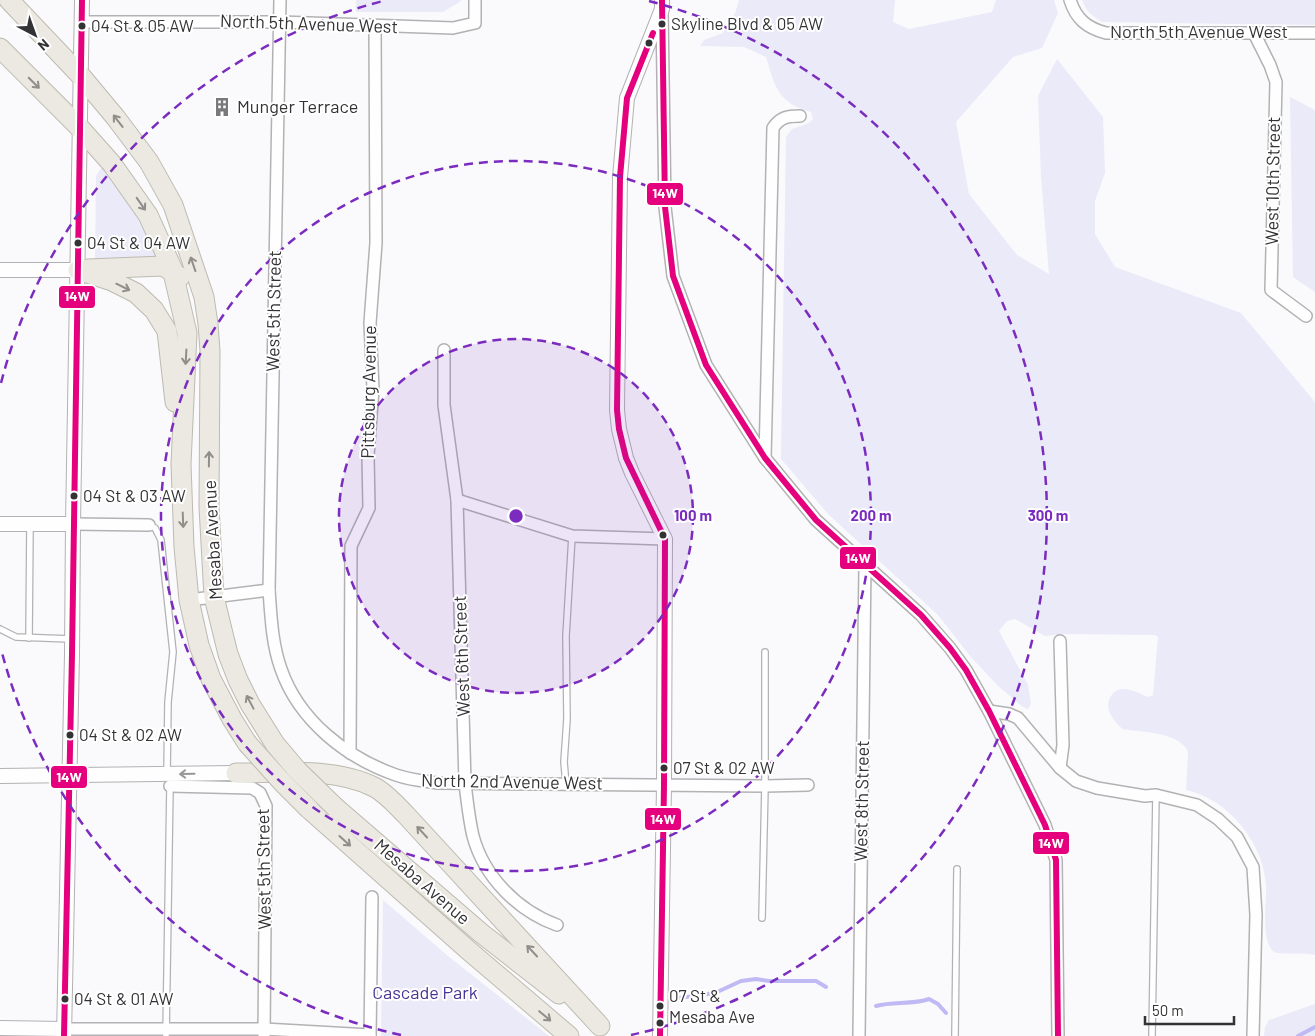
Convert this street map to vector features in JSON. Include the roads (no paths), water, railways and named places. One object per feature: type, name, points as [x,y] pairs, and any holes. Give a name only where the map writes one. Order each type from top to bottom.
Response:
[{"type":"highway","name":"Mesaba Avenue","points":[[9,0],[81,76],[116,118],[149,162],[173,205],[204,297],[208,324],[210,351],[208,507],[214,597],[228,654],[238,680],[258,717],[275,744],[297,770],[336,808],[481,933],[606,1031]]},
{"type":"highway","name":"Mesaba Avenue","points":[[0,48],[80,128],[112,164],[148,215],[173,272],[188,333],[181,464],[184,547],[189,600],[199,645],[211,679],[232,719],[247,743],[309,809],[468,950],[569,1036]]},
{"type":"highway","points":[[78,270],[163,266],[183,279],[200,301],[208,324]]},
{"type":"highway","points":[[78,270],[112,281],[136,293],[154,310],[167,331],[181,464]]},
{"type":"highway","points":[[236,773],[332,775],[358,780],[376,788],[406,815],[606,1031]]},
{"type":"street","points":[[64,1032],[82,0]]},
{"type":"street","name":"West 5th Street","points":[[271,623],[269,590],[280,0]]},
{"type":"street","name":"North 5th Avenue West","points":[[82,22],[280,22],[453,28],[475,22],[475,0]]},
{"type":"street","name":"North 5th Avenue West","points":[[1070,0],[1078,18],[1095,30],[1106,33],[1315,33]]},
{"type":"street","points":[[662,5],[665,207],[673,276],[706,365],[765,458],[816,520],[921,615],[966,670],[990,711],[1045,825],[1056,860],[1058,1036]]},
{"type":"street","points":[[660,1036],[665,539],[626,458],[619,429],[618,410],[620,176],[627,98],[662,5]]},
{"type":"street","name":"Pittsburg Avenue","points":[[350,753],[351,546],[369,508],[368,456],[373,389],[370,324],[376,243],[375,26]]},
{"type":"street","name":"West 10th Street","points":[[1254,32],[1276,82],[1272,290],[1306,316]]},
{"type":"street","points":[[765,458],[773,128],[776,122],[783,118],[800,116]]},
{"type":"street","points":[[0,270],[78,270]]},
{"type":"street","name":"West 6th Street","points":[[444,350],[444,406],[457,500],[465,783],[474,838],[484,862],[501,886],[514,900],[546,921],[557,925]]},
{"type":"street","points":[[457,500],[572,536],[665,539]]},
{"type":"street","points":[[0,524],[149,525]]},
{"type":"street","name":"West 8th Street","points":[[859,1036],[865,565]]},
{"type":"street","points":[[189,600],[269,590]]},
{"type":"street","name":"North 2nd Avenue West","points":[[271,623],[279,663],[290,689],[315,724],[350,753],[367,763],[398,776],[438,783],[808,785]]},
{"type":"street","points":[[1060,641],[1063,746],[1060,768]]},
{"type":"street","points":[[990,711],[1009,714],[1018,718],[1060,768],[1076,781],[1097,788],[1145,796],[1156,795],[1197,805],[1218,819],[1237,837],[1253,867],[1256,915],[1253,1036]]},
{"type":"street","points":[[0,776],[69,776],[168,781],[236,773]]},
{"type":"street","name":"West 5th Street","points":[[168,781],[252,788],[260,793],[266,806],[264,1032]]},
{"type":"street","points":[[0,1028],[64,1032],[264,1032],[370,1035],[372,897]]},
{"type":"lane","points":[[29,638],[30,524]]},
{"type":"lane","points":[[149,525],[155,528],[161,540],[173,652],[168,702],[166,1032]]},
{"type":"lane","points":[[566,784],[564,762],[567,719],[566,636],[572,536]]},
{"type":"lane","points":[[0,629],[16,637],[72,639]]},
{"type":"lane","points":[[762,918],[766,652]]},
{"type":"lane","points":[[1152,1036],[1156,795]]},
{"type":"lane","points":[[955,1036],[958,869]]},
{"type":"waterway","points":[[679,998],[715,993],[741,981],[756,979],[769,981],[816,981],[826,987]]},
{"type":"waterway","points":[[876,1006],[929,999],[938,1004],[946,1013]]},
{"type":"waterway","points":[[1298,1036],[1315,1027]]},
{"type":"place","name":"Skyline Blvd & 05 AW","points":[[662,24]]},
{"type":"place","name":"04 St & 05 AW","points":[[82,26]]},
{"type":"place","name":"Munger Terrace","points":[[222,107]]},
{"type":"place","name":"04 St & 04 AW","points":[[78,243]]},
{"type":"place","name":"04 St & 03 AW","points":[[74,496]]},
{"type":"place","name":"04 St & 02 AW","points":[[70,735]]},
{"type":"place","name":"07 St & 02 AW","points":[[664,768]]},
{"type":"place","name":"04 St & 01 AW","points":[[65,999]]},
{"type":"place","name":"07 St & Mesaba Ave","points":[[660,1006]]},
{"type":"park label","name":"Cascade Park","points":[[425,993]]}]
